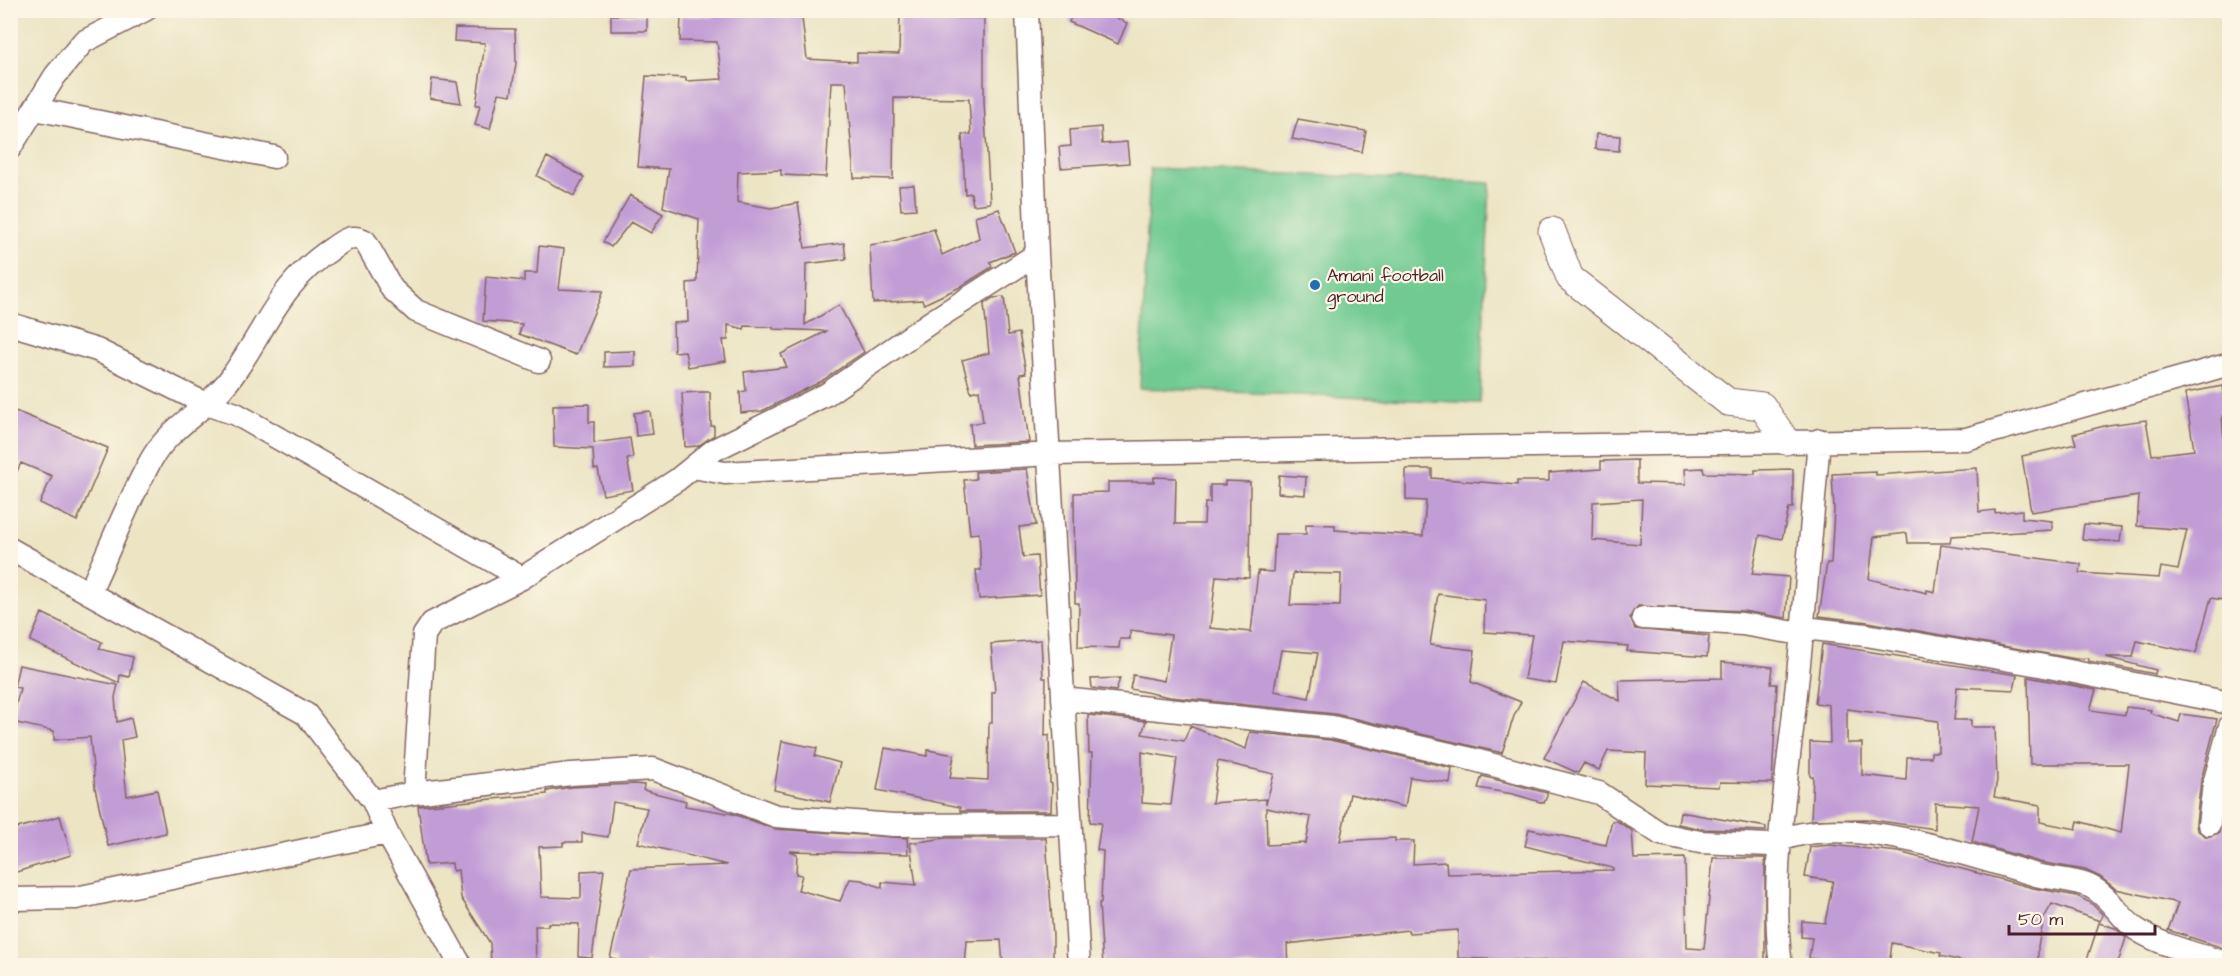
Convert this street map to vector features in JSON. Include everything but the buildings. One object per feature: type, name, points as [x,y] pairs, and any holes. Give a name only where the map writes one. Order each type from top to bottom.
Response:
[{"type":"street","points":[[10,148],[55,76],[83,42],[145,10]]},
{"type":"street","points":[[1027,10],[1036,254],[1050,454],[1079,966]]},
{"type":"street","points":[[35,109],[274,156]]},
{"type":"street","points":[[1552,231],[1570,278],[1728,402],[1762,406],[1786,441]]},
{"type":"street","points":[[89,593],[151,459],[183,421],[206,404],[229,380],[291,283],[312,262],[346,238],[358,237],[365,241],[392,289],[416,311],[539,362]]},
{"type":"street","points":[[414,793],[424,635],[432,622],[522,578],[693,467],[714,450],[827,394],[931,322],[1036,254]]},
{"type":"street","points":[[10,324],[97,350],[206,404],[236,414],[522,578]]},
{"type":"street","points":[[693,467],[725,473],[1050,454],[1966,439],[2229,364]]},
{"type":"street","points":[[1781,966],[1777,932],[1780,840],[1802,634],[1819,440]]},
{"type":"street","points":[[10,549],[306,714],[373,801],[387,833],[461,966]]},
{"type":"street","points":[[1642,618],[1742,624],[1802,634],[1813,629],[1866,635],[2039,665],[2229,703]]},
{"type":"street","points":[[1063,699],[1332,727],[1467,758],[1599,793],[1661,834],[1700,842],[1770,845],[1780,840],[1827,830],[1930,845],[2093,888],[2136,929],[2192,953],[2229,964]]},
{"type":"street","points":[[2210,824],[2214,784],[2229,726]]},
{"type":"street","points":[[373,801],[414,793],[571,774],[653,769],[776,816],[894,825],[1070,824]]},
{"type":"street","points":[[11,900],[76,898],[387,833]]},
{"type":"green space","name":"Amani football ground","points":[[1150,168],[1490,183],[1480,403],[1140,388]]},
{"type":"place","name":"Amani football ground","points":[[1315,285]]}]
